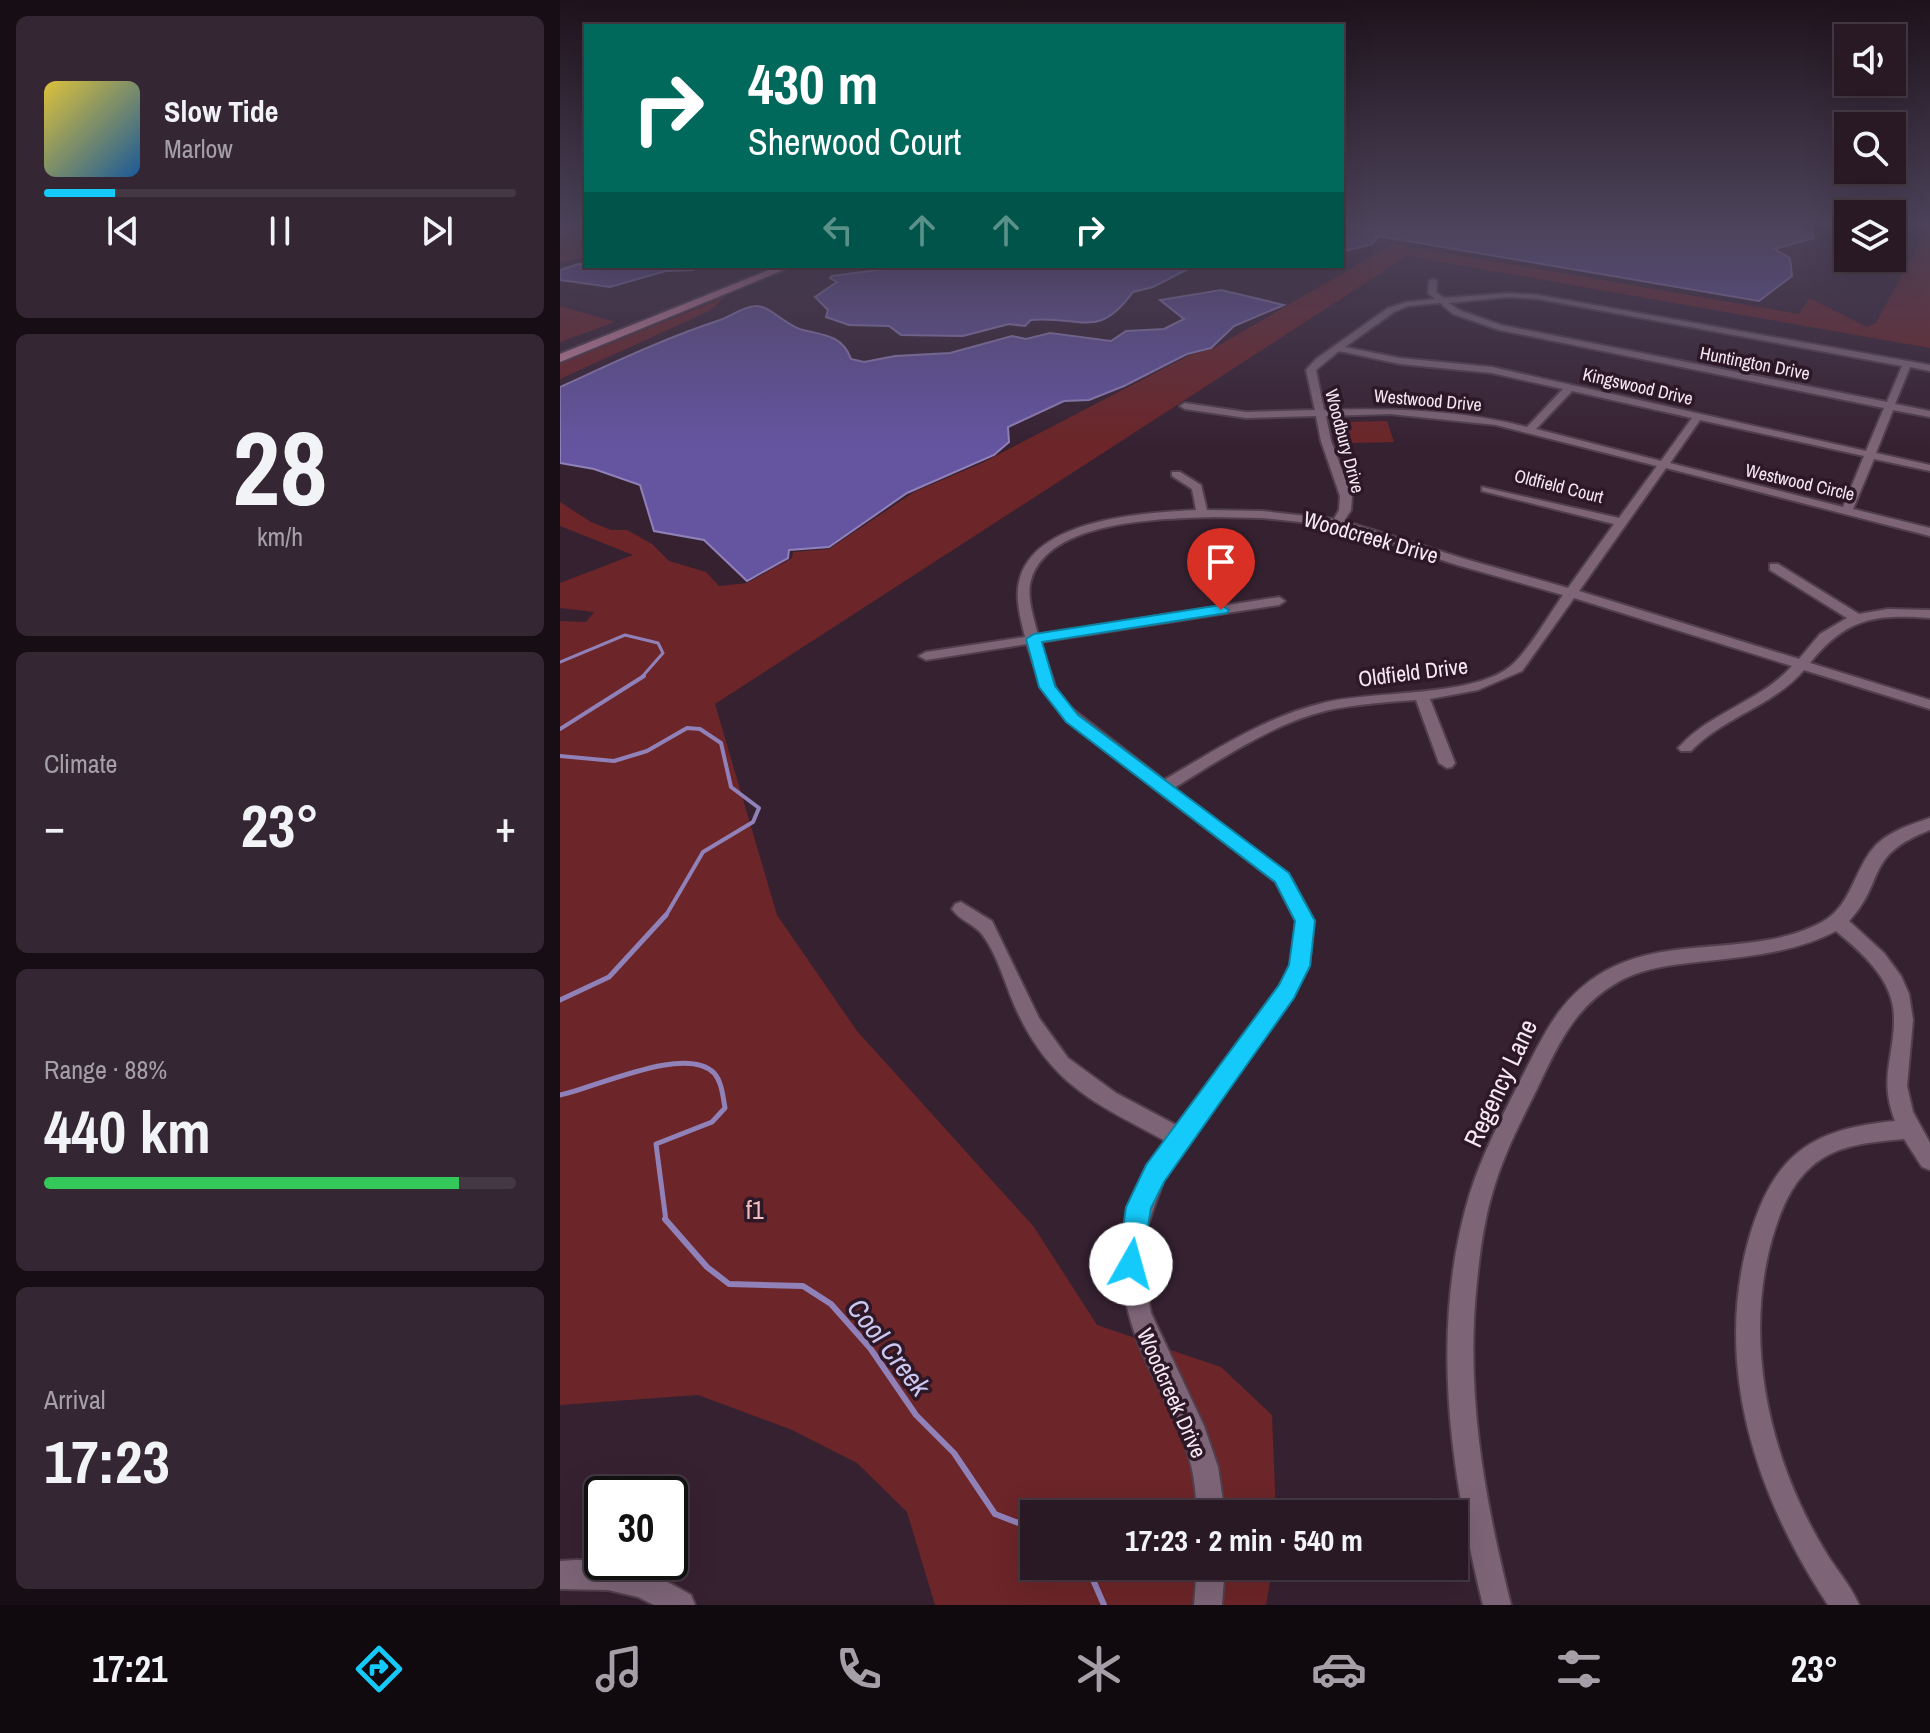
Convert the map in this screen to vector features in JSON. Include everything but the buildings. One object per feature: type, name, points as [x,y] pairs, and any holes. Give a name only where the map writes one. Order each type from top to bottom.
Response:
[{"type":"main road","points":[[560,350],[691,298]]},
{"type":"main road","points":[[560,358],[709,298]]},
{"type":"street","name":"Woodbury Drive","points":[[1337,523],[1345,510],[1346,496],[1328,450],[1311,370],[1395,308],[1438,300],[1474,298]]},
{"type":"street","name":"Woodbury Drive","points":[[1540,298],[1930,368]]},
{"type":"street","name":"Huntington Drive","points":[[1438,300],[1469,318],[1513,331],[1930,414]]},
{"type":"street","points":[[1649,317],[1662,303]]},
{"type":"street","name":"Kingswood Drive","points":[[1338,348],[1400,361],[1492,370],[1930,468]]},
{"type":"street","points":[[1847,511],[1907,364]]},
{"type":"street","points":[[1531,429],[1570,387]]},
{"type":"street","name":"Westwood Drive","points":[[1185,406],[1250,415],[1421,412],[1531,429],[1663,466]]},
{"type":"street","name":"Oldfield Drive","points":[[1164,787],[1251,734],[1298,714],[1360,699],[1478,688],[1517,668],[1698,416]]},
{"type":"street","name":"Westwood Circle","points":[[1663,466],[1930,532]]},
{"type":"street","points":[[1176,474],[1197,487],[1202,512]]},
{"type":"street","name":"Oldfield Court","points":[[1486,489],[1623,523]]},
{"type":"street","name":"Woodcreek Drive","points":[[1211,1500],[1201,1451],[1138,1318],[1131,1264],[1138,1207],[1179,1137],[1286,992],[1300,966],[1305,921],[1282,878],[1072,718],[1047,687],[1023,591],[1024,579],[1032,562],[1049,546],[1087,528],[1113,522],[1202,512],[1288,514],[1337,523],[1701,631],[1800,666],[1930,705]]},
{"type":"street","points":[[1774,567],[1857,618]]},
{"type":"street","points":[[926,656],[1279,601]]},
{"type":"street","points":[[1686,748],[1702,731],[1778,688],[1824,638],[1857,618],[1889,612],[1930,614]]},
{"type":"street","points":[[1421,694],[1447,763]]},
{"type":"street","name":"Regency Lane","points":[[1497,1605],[1478,1531],[1462,1431],[1457,1368],[1461,1304],[1474,1220],[1484,1183],[1560,1022],[1572,1003],[1588,988],[1625,969],[1786,940],[1828,928],[1856,901],[1881,851],[1902,834],[1930,824]]},
{"type":"street","points":[[961,909],[986,926],[1041,1038],[1057,1060],[1089,1087],[1179,1137]]},
{"type":"street","points":[[1836,921],[1884,965],[1900,997],[1904,1010],[1896,1085],[1898,1102],[1909,1129],[1930,1160]]},
{"type":"street","points":[[1845,1605],[1791,1510],[1760,1437],[1745,1329],[1749,1282],[1775,1191],[1795,1167],[1814,1152],[1840,1140],[1866,1132],[1909,1129]]},
{"type":"street","points":[[560,1575],[590,1572],[627,1577],[681,1605]]},
{"type":"street","points":[[1208,1605],[1210,1580]]},
{"type":"green space","points":[[724,298],[709,311],[560,379],[560,364]]},
{"type":"green space","name":"f1","points":[[1300,298],[1342,298],[715,704],[777,915],[857,1031],[1034,1227],[1097,1325],[1221,1367],[1272,1415],[1275,1500],[1020,1500],[1020,1580],[1270,1580],[1266,1605],[935,1605],[907,1512],[857,1463],[792,1430],[698,1395],[560,1405],[560,621],[586,622],[594,612],[560,608],[560,583],[633,555],[560,526],[560,502],[591,522],[611,530],[627,530],[652,544],[669,561],[706,572],[719,586],[747,583],[792,558],[793,552],[829,549],[914,492],[982,463],[1188,356],[1216,347]]},
{"type":"green space","name":"f1","points":[[1645,298],[1706,298],[1799,314],[1809,298],[1867,327],[1876,323],[1890,298],[1930,298],[1930,348]]},
{"type":"green space","points":[[560,306],[615,322],[560,342]]},
{"type":"green space","points":[[1387,421],[1394,442],[1351,443],[1345,422]]},
{"type":"shaded area","points":[[816,298],[1128,298],[1110,316],[1099,321],[1031,320],[1025,326],[1009,324],[963,336],[901,335],[889,326],[849,325],[826,317],[828,310]]},
{"type":"shaded area","points":[[1254,298],[1284,305],[1234,326],[1211,348],[1187,354],[1089,400],[1064,401],[1008,427],[1009,442],[994,455],[907,493],[829,547],[789,550],[788,558],[747,581],[704,540],[654,531],[640,485],[594,469],[560,463],[560,387],[751,307],[766,308],[796,328],[826,335],[843,345],[851,359],[864,362],[895,356],[950,353],[1012,336],[1026,339],[1050,333],[1111,341],[1126,331],[1164,329],[1184,319],[1160,300]]},
{"type":"waterway","name":"Cool Creek","points":[[560,662],[625,635],[658,643],[663,653],[641,678]]},
{"type":"waterway","name":"Cool Creek","points":[[560,729],[641,678]]},
{"type":"waterway","name":"Cool Creek","points":[[560,756],[614,761],[647,751],[687,728],[700,729],[721,743],[731,787],[759,808],[753,822],[703,852],[665,917]]},
{"type":"waterway","name":"Cool Creek","points":[[560,1000],[609,977],[666,915]]},
{"type":"waterway","name":"Cool Creek","points":[[560,1095],[662,1065],[701,1065],[714,1073],[725,1108],[712,1122],[656,1144],[666,1220]]},
{"type":"waterway","name":"Cool Creek","points":[[666,1220],[707,1267],[729,1284],[803,1286],[831,1304],[870,1348],[916,1415],[954,1453],[995,1514],[1020,1524]]},
{"type":"waterway","name":"Cool Creek","points":[[1093,1580],[1104,1605]]},
{"type":"route","points":[[1131,1264],[1138,1207],[1179,1137],[1286,992],[1300,966],[1305,921],[1296,899],[1282,878],[1072,718],[1047,687],[1034,639],[1221,610]]}]
